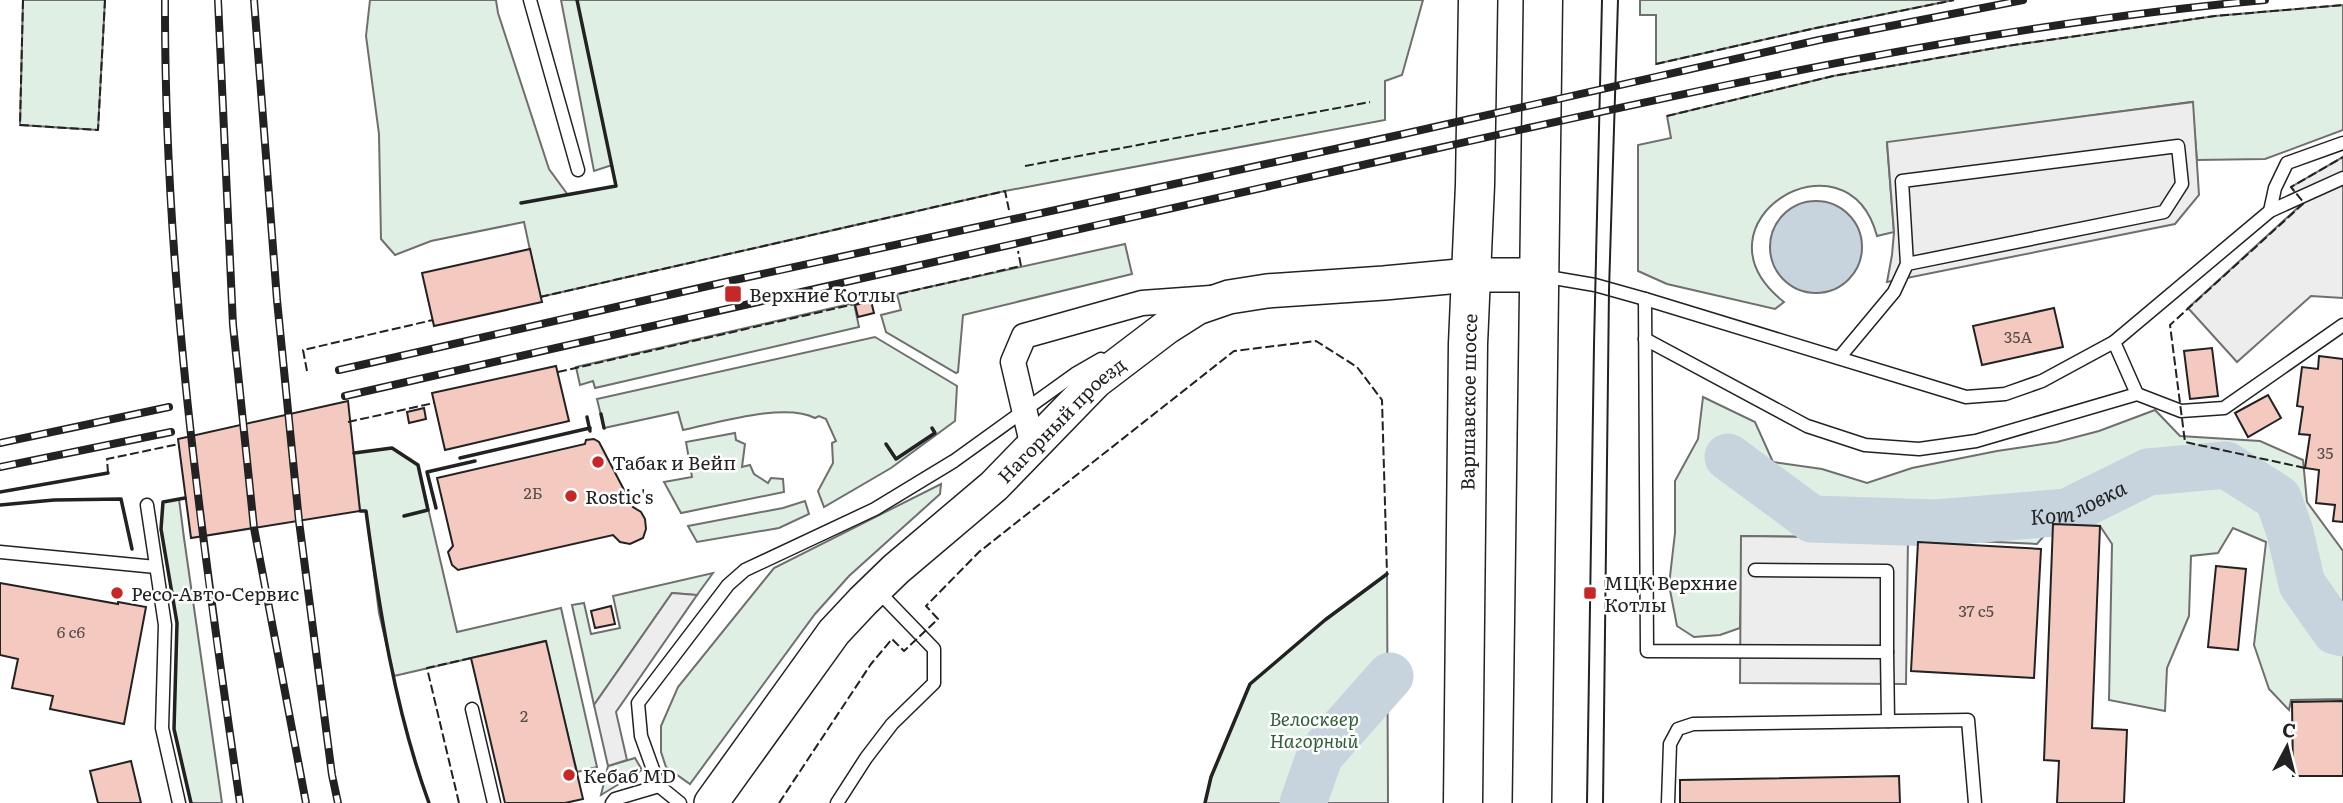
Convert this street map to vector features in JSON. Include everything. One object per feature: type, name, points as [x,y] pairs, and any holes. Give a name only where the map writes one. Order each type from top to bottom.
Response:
[{"type":"main road","name":"Варшавское шоссе","points":[[1463,803],[1470,275],[1475,185],[1478,0]]},
{"type":"main road","points":[[1532,803],[1543,0]]},
{"type":"street","name":"Нагорный проезд","points":[[711,803],[834,632],[876,589],[960,517],[1033,447],[1096,381],[1167,327],[1197,308],[1229,297],[1267,290],[1384,284],[1470,275],[1539,275]]},
{"type":"street","points":[[1033,447],[1013,362],[1024,337],[1142,303],[1229,297]]},
{"type":"lane","points":[[530,0],[578,170]]},
{"type":"lane","points":[[2270,211],[2287,163],[2343,143]]},
{"type":"lane","points":[[1839,358],[1894,292],[1907,264],[1902,181],[2178,146],[2182,184],[2164,212],[1907,264]]},
{"type":"lane","points":[[1539,275],[1595,285],[1645,299],[1966,397],[2005,394],[2042,381],[2114,342],[2270,211],[2343,178]]},
{"type":"lane","points":[[1645,299],[1647,651],[1887,652]]},
{"type":"lane","points":[[1645,339],[1807,426],[1865,445],[1919,449],[1976,441],[2137,394],[2181,411],[2224,408],[2343,325]]},
{"type":"lane","points":[[2114,342],[2137,394]]},
{"type":"lane","points":[[680,803],[659,786],[641,736],[638,703],[728,585],[745,570],[875,509],[954,461],[1074,374],[1111,354],[1135,351]]},
{"type":"lane","points":[[147,505],[164,625],[162,728],[179,803]]},
{"type":"lane","points":[[0,552],[156,567]]},
{"type":"lane","points":[[1755,570],[1887,571],[1888,721]]},
{"type":"lane","points":[[837,803],[892,724],[934,683],[934,649],[876,589]]},
{"type":"lane","points":[[472,709],[494,803]]},
{"type":"lane","points":[[1668,803],[1670,744],[1678,729],[1685,726],[1968,720],[1975,803]]},
{"type":"lane","points":[[599,803],[614,801],[659,786]]},
{"type":"green space","points":[[23,0],[105,0],[98,130],[20,125]]},
{"type":"green space","points":[[370,0],[496,0],[549,169],[568,195],[616,186],[612,165],[594,171],[561,0],[1423,0],[1402,75],[1385,81],[1385,120],[1005,191],[540,297],[524,222],[431,241],[395,255],[381,239],[379,134],[366,36]]},
{"type":"green space","points":[[1640,0],[1954,0],[1656,64],[1656,15],[1640,15]]},
{"type":"green space","points":[[2343,5],[2343,130],[2265,159],[2197,160],[2192,102],[1887,143],[1894,232],[1877,236],[1860,203],[1836,188],[1808,187],[1782,197],[1762,217],[1752,243],[1758,272],[1784,302],[1775,309],[1667,284],[1638,271],[1638,145],[1671,138],[1667,116],[1833,76],[2007,46],[2215,16]]},
{"type":"green space","points":[[1125,244],[1132,274],[963,315],[956,373],[886,332],[881,315],[901,310],[897,294]]},
{"type":"green space","points":[[854,303],[859,327],[595,388],[593,381],[580,385],[576,367]]},
{"type":"green space","points":[[875,337],[957,386],[955,421],[891,468],[824,507],[818,491],[833,463],[832,443],[836,441],[826,419],[819,416],[815,418],[786,412],[769,413],[683,430],[678,412],[604,428],[597,399]]},
{"type":"green space","points":[[1703,397],[1755,422],[1773,462],[1822,469],[1867,483],[1912,468],[2057,442],[2099,431],[2155,410],[2180,436],[2260,441],[2303,460],[2307,502],[2343,551],[2343,699],[2291,700],[2289,710],[2269,689],[2254,645],[2266,542],[2233,528],[2218,553],[2191,556],[2189,616],[2167,668],[2165,711],[2109,700],[2112,544],[2100,526],[2054,524],[2037,544],[1908,538],[1742,536],[1740,628],[1720,635],[1694,637],[1677,626],[1669,585],[1675,533],[1675,481],[1698,439]]},
{"type":"green space","points":[[735,433],[736,440],[745,444],[742,467],[750,465],[754,474],[768,483],[771,478],[783,479],[784,492],[681,513],[664,482],[692,477],[686,442]]},
{"type":"green space","points":[[392,448],[418,465],[457,632],[561,608],[597,767],[577,772],[545,641],[394,676],[379,613],[366,511],[360,511],[354,453]]},
{"type":"green space","points":[[941,484],[940,494],[849,576],[815,614],[690,784],[666,767],[661,752],[661,726],[678,687],[774,568]]},
{"type":"green space","points":[[179,499],[222,803],[191,803],[174,729],[177,623],[161,529],[163,502]]},
{"type":"green space","points":[[805,501],[809,514],[779,528],[697,542],[688,526],[783,508]]},
{"type":"green space","points":[[713,573],[697,595],[672,593],[594,705],[572,605],[584,603],[591,634],[620,628],[613,596]]},
{"type":"green space","name":"Велосквер Нагорный","points":[[1387,574],[1388,803],[1205,803],[1211,777],[1250,684],[1325,620]]},
{"type":"green space","points":[[635,758],[642,770],[601,795],[608,766]]},
{"type":"shaded area","points":[[2193,102],[2199,195],[2175,224],[1887,282],[1894,232],[1887,142]]},
{"type":"shaded area","points":[[2343,157],[2343,298],[2311,296],[2237,362],[2188,308],[2303,203],[2291,187]]},
{"type":"shaded area","points":[[1816,201],[1834,204],[1849,214],[1859,229],[1862,247],[1859,265],[1849,280],[1834,290],[1816,293],[1798,290],[1783,280],[1773,265],[1770,247],[1773,229],[1783,214],[1798,204]]},
{"type":"shaded area","points":[[1741,536],[1908,538],[1906,684],[1740,683]]},
{"type":"shaded area","points":[[672,593],[697,595],[616,712],[627,760],[608,766],[594,705]]},
{"type":"building","points":[[530,249],[542,302],[434,326],[422,273]]},
{"type":"building","points":[[871,301],[874,313],[858,317],[855,305]]},
{"type":"building","points":[[2054,308],[2063,347],[1982,365],[1973,326]]},
{"type":"building","points":[[2212,348],[2218,396],[2190,399],[2184,351]]},
{"type":"building","points":[[2319,356],[2343,359],[2343,522],[2333,521],[2335,505],[2316,503],[2319,470],[2305,468],[2310,435],[2299,434],[2303,407],[2297,406],[2302,367],[2318,369]]},
{"type":"building","points":[[556,366],[569,421],[445,450],[432,393]]},
{"type":"building","points":[[2268,395],[2281,418],[2248,437],[2235,413]]},
{"type":"building","points":[[348,401],[360,511],[191,538],[178,439]]},
{"type":"building","points":[[424,408],[426,419],[409,423],[407,412]]},
{"type":"building","points":[[594,439],[599,442],[633,507],[641,512],[645,519],[643,538],[630,544],[620,542],[613,535],[458,570],[452,565],[448,552],[453,546],[437,478],[585,444],[586,440]]},
{"type":"building","points":[[2053,524],[2100,526],[2092,728],[2127,730],[2124,803],[2057,803],[2059,761],[2044,760]]},
{"type":"building","points":[[1918,542],[2041,549],[2034,678],[1911,671]]},
{"type":"building","points":[[2216,566],[2246,569],[2238,650],[2208,647]]},
{"type":"building","points":[[0,583],[146,607],[124,724],[50,709],[53,696],[12,688],[18,659],[0,655]]},
{"type":"building","points":[[611,606],[615,624],[595,628],[591,611]]},
{"type":"building","points":[[546,641],[583,799],[565,803],[505,803],[471,658]]},
{"type":"building","points":[[2343,701],[2343,776],[2293,776],[2292,702]]},
{"type":"building","points":[[131,761],[141,803],[98,803],[90,771]]},
{"type":"building","points":[[1899,776],[1900,803],[1680,803],[1680,780]]},
{"type":"waterway","name":"Котловка","points":[[1728,457],[1812,519],[1936,523],[2067,512],[2148,472],[2226,465],[2278,498],[2290,532],[2302,584],[2335,631],[2343,633]]},
{"type":"waterway","name":"Котловка","points":[[1303,803],[1320,755],[1390,676]]},
{"type":"tram line","points":[[1587,803],[1602,0]]},
{"type":"tram line","points":[[1603,803],[1609,290],[1618,0]]},
{"type":"railway","points":[[165,0],[166,101],[178,302],[199,503],[240,803]]},
{"type":"railway","points":[[218,0],[233,325],[254,528],[306,803]]},
{"type":"railway","points":[[254,0],[277,300],[299,521],[332,775],[338,803]]},
{"type":"railway","points":[[339,370],[1819,40],[2023,0]]},
{"type":"railway","points":[[345,396],[1693,92],[1921,47],[2035,28],[2265,0]]},
{"type":"railway","points":[[0,443],[169,407]]},
{"type":"railway","points":[[0,467],[171,432]]},
{"type":"fence","points":[[23,0],[20,125],[98,130],[105,0]]},
{"type":"fence","points":[[1656,64],[1954,0]]},
{"type":"fence","points":[[1667,116],[1833,76],[2007,46],[2215,16],[2343,5]]},
{"type":"fence","points":[[1025,166],[1370,102]]},
{"type":"fence","points":[[2305,468],[2185,442],[2170,325],[2304,203],[2291,187],[2343,157]]},
{"type":"fence","points":[[540,297],[1005,191],[1009,210]]},
{"type":"fence","points":[[558,372],[1021,266],[1018,251]]},
{"type":"fence","points":[[307,371],[303,350],[433,320]]},
{"type":"fence","points":[[779,803],[871,664],[892,639],[904,651],[938,619],[926,606],[979,552],[1234,351],[1316,341],[1357,367],[1382,400],[1387,574]]},
{"type":"fence","points":[[348,422],[434,403]]},
{"type":"fence","points":[[108,473],[107,459],[179,444]]},
{"type":"fence","points":[[459,803],[427,668],[471,658]]},
{"type":"wall","points":[[521,203],[616,186],[577,0]]},
{"type":"wall","points":[[601,414],[604,428]]},
{"type":"wall","points":[[587,417],[590,431]]},
{"type":"wall","points":[[460,458],[590,428]]},
{"type":"wall","points":[[886,444],[896,459],[935,433],[932,428]]},
{"type":"wall","points":[[354,453],[392,448],[418,465],[428,510],[404,516]]},
{"type":"wall","points":[[436,508],[427,472],[475,461]]},
{"type":"wall","points":[[0,492],[108,473]]},
{"type":"wall","points":[[185,498],[163,502],[161,529],[177,623],[174,729],[191,803]]},
{"type":"wall","points":[[0,505],[54,500],[121,499],[132,549]]},
{"type":"wall","points":[[360,511],[366,511],[398,695],[429,803]]},
{"type":"wall","points":[[1205,803],[1211,777],[1250,684],[1325,620],[1387,574]]},
{"type":"place","name":"Верхние Котлы","points":[[733,294]]},
{"type":"place","name":"Табак и Вейп","points":[[598,462]]},
{"type":"place","name":"Rostic's","points":[[571,496]]},
{"type":"place","name":"Ресо-Авто-Сервис","points":[[117,593]]},
{"type":"place","name":"МЦК Верхние Котлы","points":[[1590,593]]},
{"type":"place","name":"Кебаб MD","points":[[569,775]]}]
